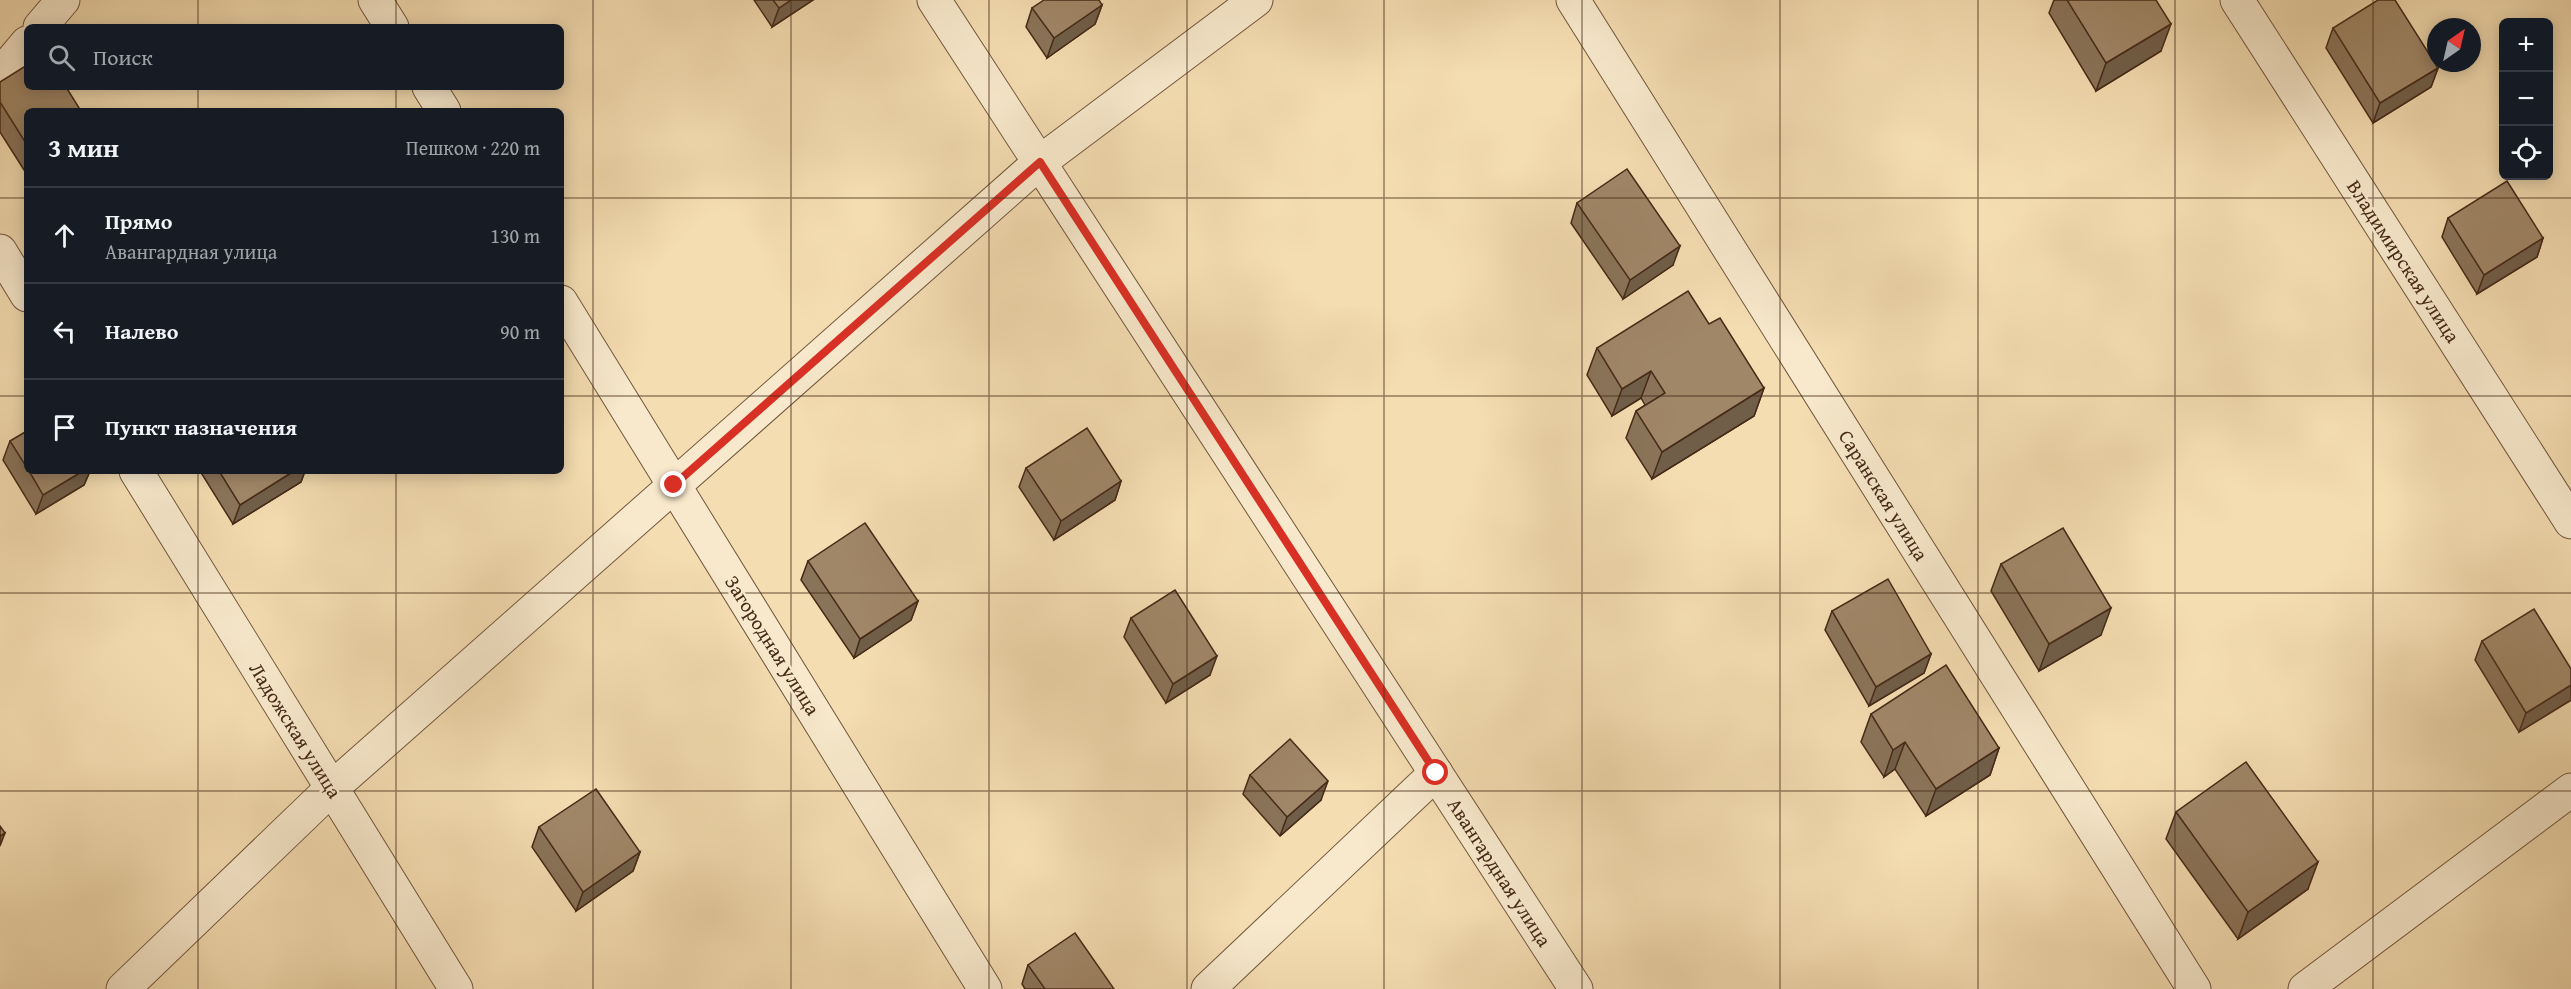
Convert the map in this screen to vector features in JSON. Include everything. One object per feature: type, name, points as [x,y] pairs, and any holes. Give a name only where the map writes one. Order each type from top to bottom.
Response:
[{"type":"street","points":[[43,24],[63,0]]},
{"type":"street","points":[[375,0],[390,24]]},
{"type":"street","name":"Авангардная улица","points":[[934,0],[1576,989]]},
{"type":"street","points":[[123,989],[332,788],[1040,162],[1256,0]]},
{"type":"street","name":"Саранская улица","points":[[1573,0],[2194,989]]},
{"type":"street","name":"Владимирская улица","points":[[2237,0],[2571,522]]},
{"type":"street","points":[[0,75],[24,47]]},
{"type":"street","points":[[431,90],[442,108]]},
{"type":"street","points":[[0,251],[24,290]]},
{"type":"street","name":"Загородная улица","points":[[564,307],[985,989]]},
{"type":"street","name":"Ладожская улица","points":[[138,474],[456,989]]},
{"type":"street","points":[[1208,989],[1436,773]]},
{"type":"street","points":[[2305,989],[2571,790]]},
{"type":"building","points":[[773,0],[791,0],[779,8]]},
{"type":"building","points":[[1044,0],[1099,0],[1102,5],[1054,38],[1032,8]]},
{"type":"building","points":[[2067,0],[2156,0],[2171,24],[2106,63]]},
{"type":"building","points":[[2378,0],[2395,0],[2427,51],[2427,72],[2431,72],[2380,103],[2333,28]]},
{"type":"building","points":[[24,67],[24,90],[68,90],[79,108],[24,108],[24,140],[0,102],[0,82]]},
{"type":"building","points":[[1627,169],[1680,246],[1630,280],[1577,203]]},
{"type":"building","points":[[2507,181],[2543,238],[2484,275],[2448,218]]},
{"type":"building","points":[[1688,291],[1709,324],[1720,318],[1764,388],[1662,452],[1636,411],[1665,393],[1651,371],[1622,389],[1597,348]]},
{"type":"building","points":[[1087,428],[1121,481],[1061,521],[1026,468]]},
{"type":"building","points":[[24,433],[24,463],[10,441]]},
{"type":"building","points":[[31,474],[78,474],[43,495]]},
{"type":"building","points":[[221,474],[289,474],[240,505]]},
{"type":"building","points":[[865,523],[918,601],[860,639],[808,561]]},
{"type":"building","points":[[2063,528],[2111,608],[2049,644],[2001,564]]},
{"type":"building","points":[[1888,579],[1931,654],[1876,687],[1832,611]]},
{"type":"building","points":[[1175,590],[1217,656],[1173,684],[1131,618]]},
{"type":"building","points":[[2534,609],[2571,669],[2571,685],[2526,713],[2482,641]]},
{"type":"building","points":[[1946,665],[1999,748],[1936,789],[1905,742],[1893,750],[1871,714]]},
{"type":"building","points":[[1290,739],[1328,781],[1287,817],[1250,775]]},
{"type":"building","points":[[2246,762],[2318,862],[2248,912],[2176,812]]},
{"type":"building","points":[[596,789],[640,852],[583,892],[539,827]]},
{"type":"building","points":[[0,826],[5,833],[0,836]]},
{"type":"building","points":[[1075,933],[1114,989],[1045,989],[1028,965]]},
{"type":"route","points":[[674,485],[1040,162],[1436,773]]}]
